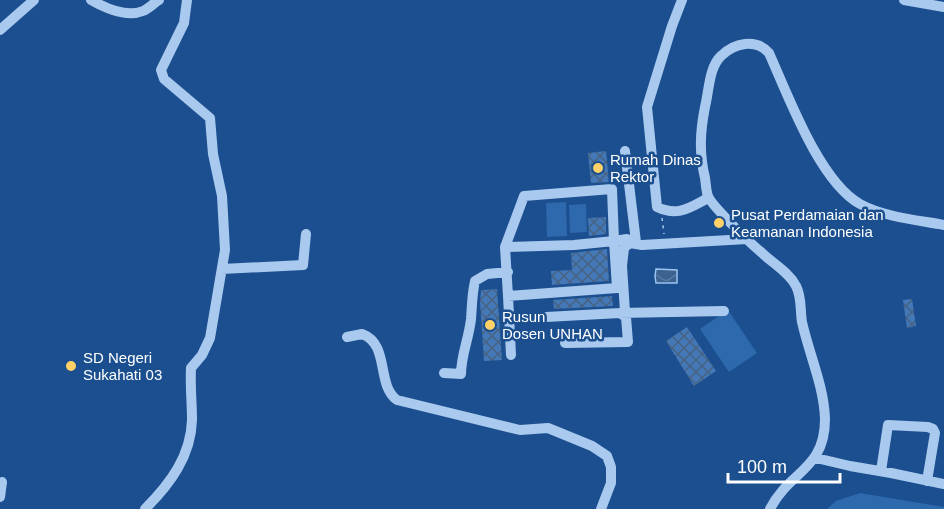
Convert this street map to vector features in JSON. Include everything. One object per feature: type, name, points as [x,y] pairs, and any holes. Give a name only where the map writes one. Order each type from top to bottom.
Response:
[{"type":"street","points":[[0,30],[34,0]]},
{"type":"street","points":[[91,0],[112,10],[133,13],[142,11],[159,0]]},
{"type":"street","points":[[145,509],[168,485],[185,455],[191,432],[191,368],[202,355],[210,338],[225,237],[222,196],[213,154],[210,118],[164,79],[161,70],[184,23],[187,0]]},
{"type":"street","points":[[682,0],[647,108],[657,207],[668,213],[680,212],[708,198]]},
{"type":"street","points":[[904,0],[944,7]]},
{"type":"street","points":[[770,509],[777,497],[816,458],[823,438],[825,418],[821,391],[802,322],[797,287],[780,267],[744,235],[708,198],[700,158],[700,132],[715,64],[727,51],[738,45],[761,46],[769,53],[800,120],[839,187],[850,197],[872,209],[944,225]]},
{"type":"street","points":[[625,151],[633,242]]},
{"type":"street","points":[[508,296],[617,288],[612,189],[524,196],[505,247],[511,355]]},
{"type":"street","points":[[222,269],[303,265],[306,234]]},
{"type":"street","points":[[505,247],[574,245],[627,239],[642,245],[744,235]]},
{"type":"street","points":[[565,343],[628,342],[626,317],[622,312],[622,266],[624,248],[633,242],[664,237],[744,235]]},
{"type":"street","points":[[444,373],[461,374],[461,359],[471,320],[471,299],[475,281],[487,274],[508,272]]},
{"type":"street","points":[[509,319],[622,312],[724,311]]},
{"type":"street","points":[[347,337],[362,334],[370,339],[379,354],[388,390],[397,400],[520,430],[548,428],[602,451],[607,456],[611,467],[611,483],[601,509]]},
{"type":"street","points":[[881,471],[888,424],[933,429],[927,481]]},
{"type":"street","points":[[816,458],[944,484]]},
{"type":"street","points":[[0,497],[2,482]]},
{"type":"path","points":[[661,209],[664,237]]},
{"type":"shaded area","points":[[566,202],[567,236],[547,237],[546,203]]},
{"type":"shaded area","points":[[586,204],[587,232],[570,233],[569,205]]},
{"type":"shaded area","points":[[728,310],[757,353],[729,372],[700,329]]},
{"type":"shaded area","points":[[860,493],[944,507],[944,509],[827,509],[836,501]]},
{"type":"water","points":[[656,269],[677,270],[677,283],[656,283]]},
{"type":"building","name":"Rumah Dinas Rektor","points":[[606,151],[609,182],[591,183],[588,153]]},
{"type":"building","points":[[606,217],[606,234],[589,236],[588,218]]},
{"type":"building","points":[[607,249],[609,281],[552,285],[551,271],[572,270],[571,253]]},
{"type":"building","name":"Rusun Dosen UNHAN","points":[[497,289],[502,360],[484,361],[481,290]]},
{"type":"building","points":[[612,296],[613,306],[554,309],[553,300]]},
{"type":"building","points":[[912,299],[916,326],[907,328],[903,300]]},
{"type":"building","points":[[687,327],[716,371],[694,386],[666,341]]},
{"type":"place","name":"Rumah Dinas Rektor","points":[[598,168]]},
{"type":"place","name":"Pusat Perdamaian dan Keamanan Indonesia","points":[[719,223]]},
{"type":"place","name":"Rusun Dosen UNHAN","points":[[490,325]]},
{"type":"place","name":"SD Negeri Sukahati 03","points":[[71,366]]}]
